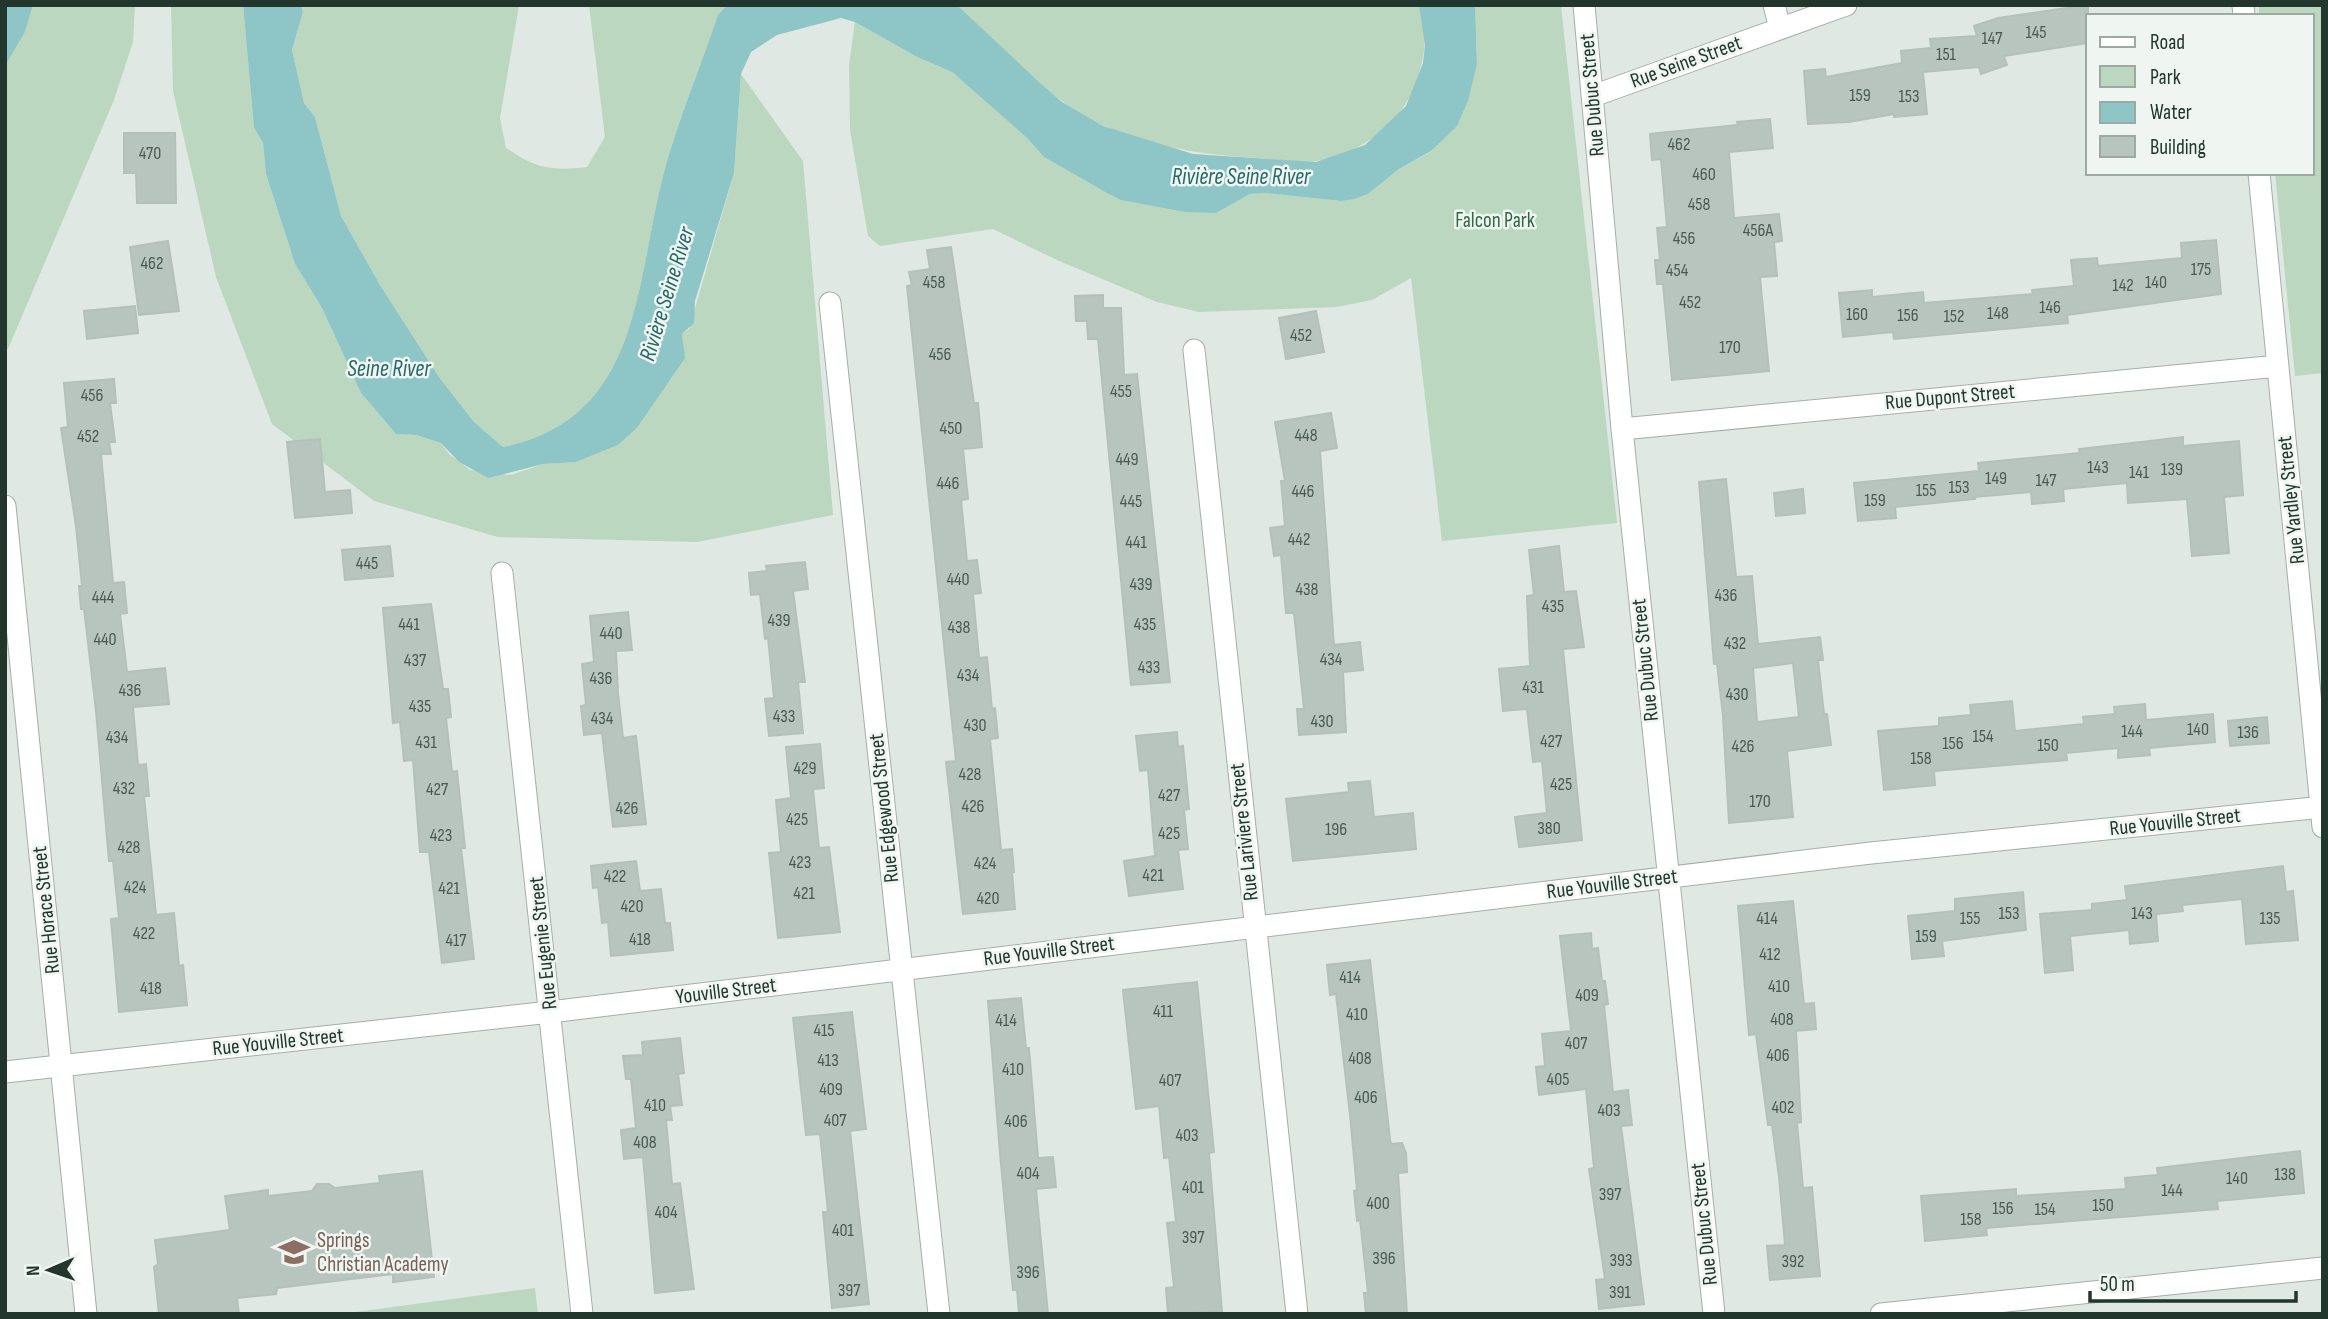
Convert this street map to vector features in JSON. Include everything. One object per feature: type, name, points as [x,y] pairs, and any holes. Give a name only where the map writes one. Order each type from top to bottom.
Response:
[{"type":"street","name":"Rue Dubuc Street","points":[[1584,5],[1622,429],[1714,1314]]},
{"type":"street","points":[[1774,5],[1780,28]]},
{"type":"street","name":"Rue Seine Street","points":[[1593,96],[1846,5]]},
{"type":"street","name":"Rue Yardley Street","points":[[2259,175],[2322,814]]},
{"type":"street","name":"Rue Edgewood Street","points":[[830,303],[939,1314]]},
{"type":"street","name":"Rue Lariviere Street","points":[[1194,350],[1297,1314]]},
{"type":"street","name":"Rue Dupont Street","points":[[1622,429],[2278,366]]},
{"type":"street","name":"Rue Horace Street","points":[[5,506],[86,1314]]},
{"type":"street","name":"Rue Eugenie Street","points":[[502,573],[582,1314]]},
{"type":"street","name":"Rue Youville Street","points":[[901,968],[1667,877],[2322,814]]},
{"type":"street","name":"Youville Street","points":[[550,1012],[901,968]]},
{"type":"street","name":"Rue Youville Street","points":[[5,1072],[550,1012]]},
{"type":"street","points":[[1881,1314],[2323,1268]]},
{"type":"green space","points":[[33,5],[135,5],[133,42],[114,100],[8,349],[5,349],[5,66],[25,32]]},
{"type":"green space","points":[[171,5],[243,5],[254,128],[263,143],[266,174],[295,264],[322,308],[361,393],[396,434],[416,435],[441,443],[449,454],[470,470],[511,475],[543,464],[576,462],[618,445],[637,428],[684,358],[682,334],[689,329],[734,173],[741,74],[803,161],[833,515],[697,542],[498,537],[374,501],[272,424],[216,277],[173,91]]},
{"type":"green space","points":[[301,5],[519,5],[500,118],[506,148],[536,164],[564,169],[587,167],[605,137],[589,5],[727,5],[718,16],[669,156],[636,303],[624,342],[607,378],[582,408],[548,432],[503,447],[474,422],[439,377],[380,285],[341,216],[315,117],[304,103],[292,50],[303,12]]},
{"type":"green space","points":[[957,5],[1419,5],[1425,44],[1422,63],[1409,98],[1400,112],[1377,135],[1348,152],[1333,157],[1293,162],[1185,150],[1145,141],[1104,126],[1063,102],[1044,87]]},
{"type":"green space","name":"Falcon Park","points":[[1475,5],[1561,5],[1617,523],[1442,541],[1411,278],[1372,300],[1336,307],[1199,312],[1157,302],[1057,260],[993,229],[880,246],[868,236],[850,130],[849,65],[855,22],[917,57],[952,72],[1027,138],[1044,157],[1105,192],[1132,202],[1216,213],[1250,194],[1266,193],[1341,201],[1368,194],[1399,169],[1432,151],[1477,64]]},
{"type":"green space","points":[[2259,5],[2323,5],[2323,373],[2295,376],[2275,175],[2314,175],[2314,14],[2259,14]]},
{"type":"green space","points":[[535,1288],[538,1314],[341,1314]]},
{"type":"water","points":[[5,5],[33,5],[25,32],[5,66]]},
{"type":"water","name":"Seine River","points":[[243,5],[301,5],[303,12],[292,50],[304,103],[315,117],[341,216],[380,285],[439,377],[474,422],[503,447],[548,432],[582,408],[607,378],[624,342],[636,302],[663,176],[675,136],[718,15],[727,5],[957,5],[1062,102],[1103,126],[1193,154],[1316,162],[1365,145],[1406,106],[1423,63],[1425,45],[1419,5],[1475,5],[1477,64],[1468,101],[1457,126],[1431,151],[1399,169],[1368,194],[1341,201],[1266,193],[1250,194],[1216,213],[1186,212],[1121,200],[1044,157],[1027,138],[952,72],[917,57],[855,22],[841,18],[777,35],[751,52],[741,74],[734,173],[695,301],[694,323],[682,334],[685,358],[637,428],[618,445],[576,462],[543,464],[488,478],[459,462],[441,443],[416,435],[396,434],[361,393],[322,308],[295,264],[266,174],[263,143],[254,128]]},
{"type":"building","points":[[2088,5],[2086,43],[2004,56],[2007,65],[1981,74],[1979,67],[1923,72],[1927,114],[1894,117],[1894,114],[1849,122],[1808,124],[1804,71],[1825,69],[1826,77],[1902,63],[1901,51],[1931,48],[1930,39],[1977,36],[1974,26],[1998,18]]},
{"type":"building","points":[[1770,119],[1773,148],[1729,152],[1734,218],[1779,214],[1782,241],[1774,242],[1777,276],[1760,277],[1769,371],[1672,380],[1663,284],[1657,284],[1655,260],[1660,260],[1657,228],[1667,227],[1661,159],[1652,160],[1650,134]]},
{"type":"building","points":[[124,133],[175,133],[176,203],[137,203],[136,173],[124,173]]},
{"type":"building","points":[[2216,240],[2221,294],[2067,315],[2068,323],[1894,339],[1893,332],[1843,337],[1839,293],[1872,290],[1872,297],[1923,292],[1924,303],[2033,294],[2032,290],[2074,286],[2071,260],[2097,258],[2098,266],[2182,258],[2181,243]]},
{"type":"building","points":[[168,241],[179,311],[139,315],[130,247]]},
{"type":"building","points":[[951,247],[974,403],[978,403],[982,447],[963,449],[968,499],[961,500],[967,561],[977,560],[981,593],[973,594],[979,658],[987,657],[992,709],[995,708],[998,738],[990,739],[1001,850],[1012,849],[1015,909],[963,914],[946,762],[956,761],[907,286],[912,285],[909,272],[930,269],[927,250]]},
{"type":"building","points":[[1103,295],[1103,308],[1121,308],[1124,375],[1137,374],[1170,682],[1131,685],[1098,339],[1088,339],[1087,321],[1076,321],[1075,296]]},
{"type":"building","points":[[135,306],[138,333],[87,339],[84,311]]},
{"type":"building","points":[[1316,311],[1324,352],[1286,359],[1279,318]]},
{"type":"building","points":[[114,379],[116,403],[110,403],[115,442],[109,442],[111,454],[101,454],[113,583],[124,582],[127,613],[120,614],[127,672],[165,668],[169,704],[133,707],[138,765],[146,764],[149,796],[144,796],[156,915],[174,913],[179,966],[183,965],[187,1005],[119,1012],[111,919],[119,918],[113,861],[109,861],[84,609],[81,609],[79,586],[82,586],[76,526],[61,428],[68,427],[64,383]]},
{"type":"building","points":[[1331,413],[1337,448],[1320,451],[1334,645],[1360,642],[1363,670],[1343,672],[1346,732],[1299,735],[1297,709],[1304,709],[1294,613],[1286,613],[1281,555],[1274,556],[1270,528],[1285,526],[1281,481],[1285,481],[1275,422]]},
{"type":"building","points":[[2183,437],[2183,446],[2239,441],[2243,495],[2224,497],[2229,553],[2192,556],[2187,499],[2128,503],[2127,483],[2063,489],[2064,501],[2032,504],[2031,492],[1974,497],[1975,499],[1895,507],[1896,518],[1858,521],[1854,483],[1979,471],[1978,463],[2080,453],[2079,449]]},
{"type":"building","points":[[320,439],[325,492],[350,490],[352,513],[295,518],[287,442]]},
{"type":"building","points":[[1726,479],[1736,577],[1752,576],[1758,644],[1820,637],[1823,660],[1818,660],[1824,714],[1827,714],[1831,745],[1787,751],[1793,817],[1729,823],[1723,716],[1717,664],[1714,664],[1699,482]],"holes":[[[1793,663],[1799,717],[1757,722],[1753,668]]]},
{"type":"building","points":[[1803,489],[1805,513],[1776,516],[1774,493]]},
{"type":"building","points":[[390,546],[393,576],[345,580],[342,550]]},
{"type":"building","points":[[1559,546],[1564,592],[1576,591],[1584,647],[1563,649],[1582,840],[1519,847],[1515,817],[1547,813],[1542,761],[1533,762],[1527,709],[1503,711],[1499,669],[1530,666],[1527,596],[1534,595],[1529,550]]},
{"type":"building","points":[[805,562],[808,589],[793,591],[805,682],[798,682],[803,733],[769,736],[765,699],[774,698],[768,638],[765,639],[760,594],[751,595],[749,573],[767,571],[766,566]]},
{"type":"building","points":[[431,604],[443,689],[448,689],[451,717],[446,718],[452,772],[457,771],[465,848],[461,848],[474,959],[442,963],[429,852],[420,852],[413,760],[404,761],[400,722],[393,723],[383,608]]},
{"type":"building","points":[[628,612],[632,650],[616,651],[618,693],[623,738],[636,736],[646,824],[613,827],[602,733],[584,735],[581,706],[586,705],[582,664],[594,662],[590,616]]},
{"type":"building","points":[[2012,701],[2015,731],[2084,724],[2083,717],[2115,714],[2114,707],[2145,704],[2146,720],[2213,714],[2215,742],[2149,748],[2150,755],[2118,758],[2118,748],[2066,753],[2067,760],[1934,771],[1935,785],[1884,790],[1878,731],[1939,726],[1939,718],[1971,715],[1970,705]]},
{"type":"building","points":[[2267,717],[2269,743],[2230,746],[2228,721]]},
{"type":"building","points":[[1177,732],[1178,747],[1183,746],[1189,809],[1184,810],[1188,849],[1178,850],[1183,889],[1129,896],[1124,861],[1155,856],[1148,770],[1140,771],[1136,736]]},
{"type":"building","points":[[820,744],[824,788],[813,789],[819,848],[829,847],[840,932],[778,938],[769,853],[781,852],[776,800],[791,798],[786,747]]},
{"type":"building","points":[[1370,781],[1374,817],[1413,813],[1416,849],[1293,861],[1286,799],[1349,792],[1348,783]]},
{"type":"building","points":[[636,861],[640,891],[661,889],[665,923],[670,923],[673,950],[611,956],[608,922],[602,923],[598,887],[593,888],[591,866]]},
{"type":"building","points":[[2283,866],[2286,892],[2293,891],[2298,940],[2246,944],[2242,899],[2182,905],[2183,911],[2156,914],[2158,941],[2130,944],[2129,930],[2070,936],[2073,970],[2045,973],[2040,914],[2092,910],[2092,904],[2127,900],[2125,886]]},
{"type":"building","points":[[2023,892],[2026,930],[1942,941],[1944,956],[1912,959],[1908,916],[1955,911],[1955,899]]},
{"type":"building","points":[[1793,901],[1804,1004],[1814,1003],[1816,1029],[1796,1031],[1801,1122],[1797,1123],[1803,1188],[1812,1187],[1820,1276],[1770,1280],[1767,1246],[1785,1245],[1772,1125],[1768,1125],[1756,1034],[1749,1035],[1738,906]]},
{"type":"building","points":[[1591,933],[1592,949],[1598,948],[1602,981],[1605,981],[1608,1004],[1604,1005],[1613,1092],[1628,1090],[1632,1125],[1621,1126],[1644,1304],[1599,1309],[1596,1280],[1605,1279],[1589,1169],[1594,1168],[1586,1089],[1539,1095],[1536,1067],[1545,1066],[1542,1034],[1571,1031],[1560,936]]},
{"type":"building","points":[[1370,960],[1390,1139],[1391,1144],[1402,1143],[1406,1153],[1407,1172],[1398,1173],[1407,1314],[1366,1314],[1364,1293],[1368,1293],[1360,1220],[1357,1221],[1350,1115],[1336,994],[1330,995],[1327,965]]},
{"type":"building","points":[[1197,982],[1214,1152],[1209,1153],[1222,1311],[1168,1314],[1166,1288],[1174,1287],[1167,1223],[1176,1222],[1169,1157],[1164,1158],[1159,1106],[1136,1109],[1123,990]]},
{"type":"building","points":[[1021,998],[1026,1048],[1029,1048],[1038,1158],[1053,1157],[1056,1187],[1036,1189],[1048,1314],[1019,1314],[1017,1290],[1013,1290],[1000,1154],[988,1001]]},
{"type":"building","points":[[852,1012],[866,1129],[850,1131],[869,1304],[832,1308],[823,1212],[828,1212],[820,1134],[806,1135],[793,1018]]},
{"type":"building","points":[[680,1038],[684,1073],[678,1074],[682,1105],[670,1106],[672,1120],[666,1120],[672,1184],[680,1183],[694,1289],[655,1293],[643,1157],[624,1159],[621,1130],[636,1128],[631,1079],[626,1079],[623,1056],[643,1055],[642,1042]]},
{"type":"building","points":[[2300,1151],[2304,1193],[2217,1201],[2218,1209],[1986,1228],[1987,1235],[1925,1241],[1921,1196],[2016,1189],[2016,1196],[2126,1189],[2125,1178],[2158,1175],[2157,1168]]},
{"type":"building","name":"Springs Christian Academy","points":[[422,1171],[434,1277],[393,1282],[393,1274],[277,1288],[276,1294],[237,1298],[239,1314],[159,1314],[154,1267],[158,1264],[155,1240],[230,1230],[225,1196],[268,1190],[268,1196],[312,1191],[317,1184],[329,1184],[335,1188],[380,1183],[379,1176]]},
{"type":"place","name":"Springs Christian Academy","points":[[294,1252]]},
{"type":"water label","name":"Rivière Seine River","points":[[1241,177]]},
{"type":"water label","name":"Rivière Seine River","points":[[667,294]]}]
